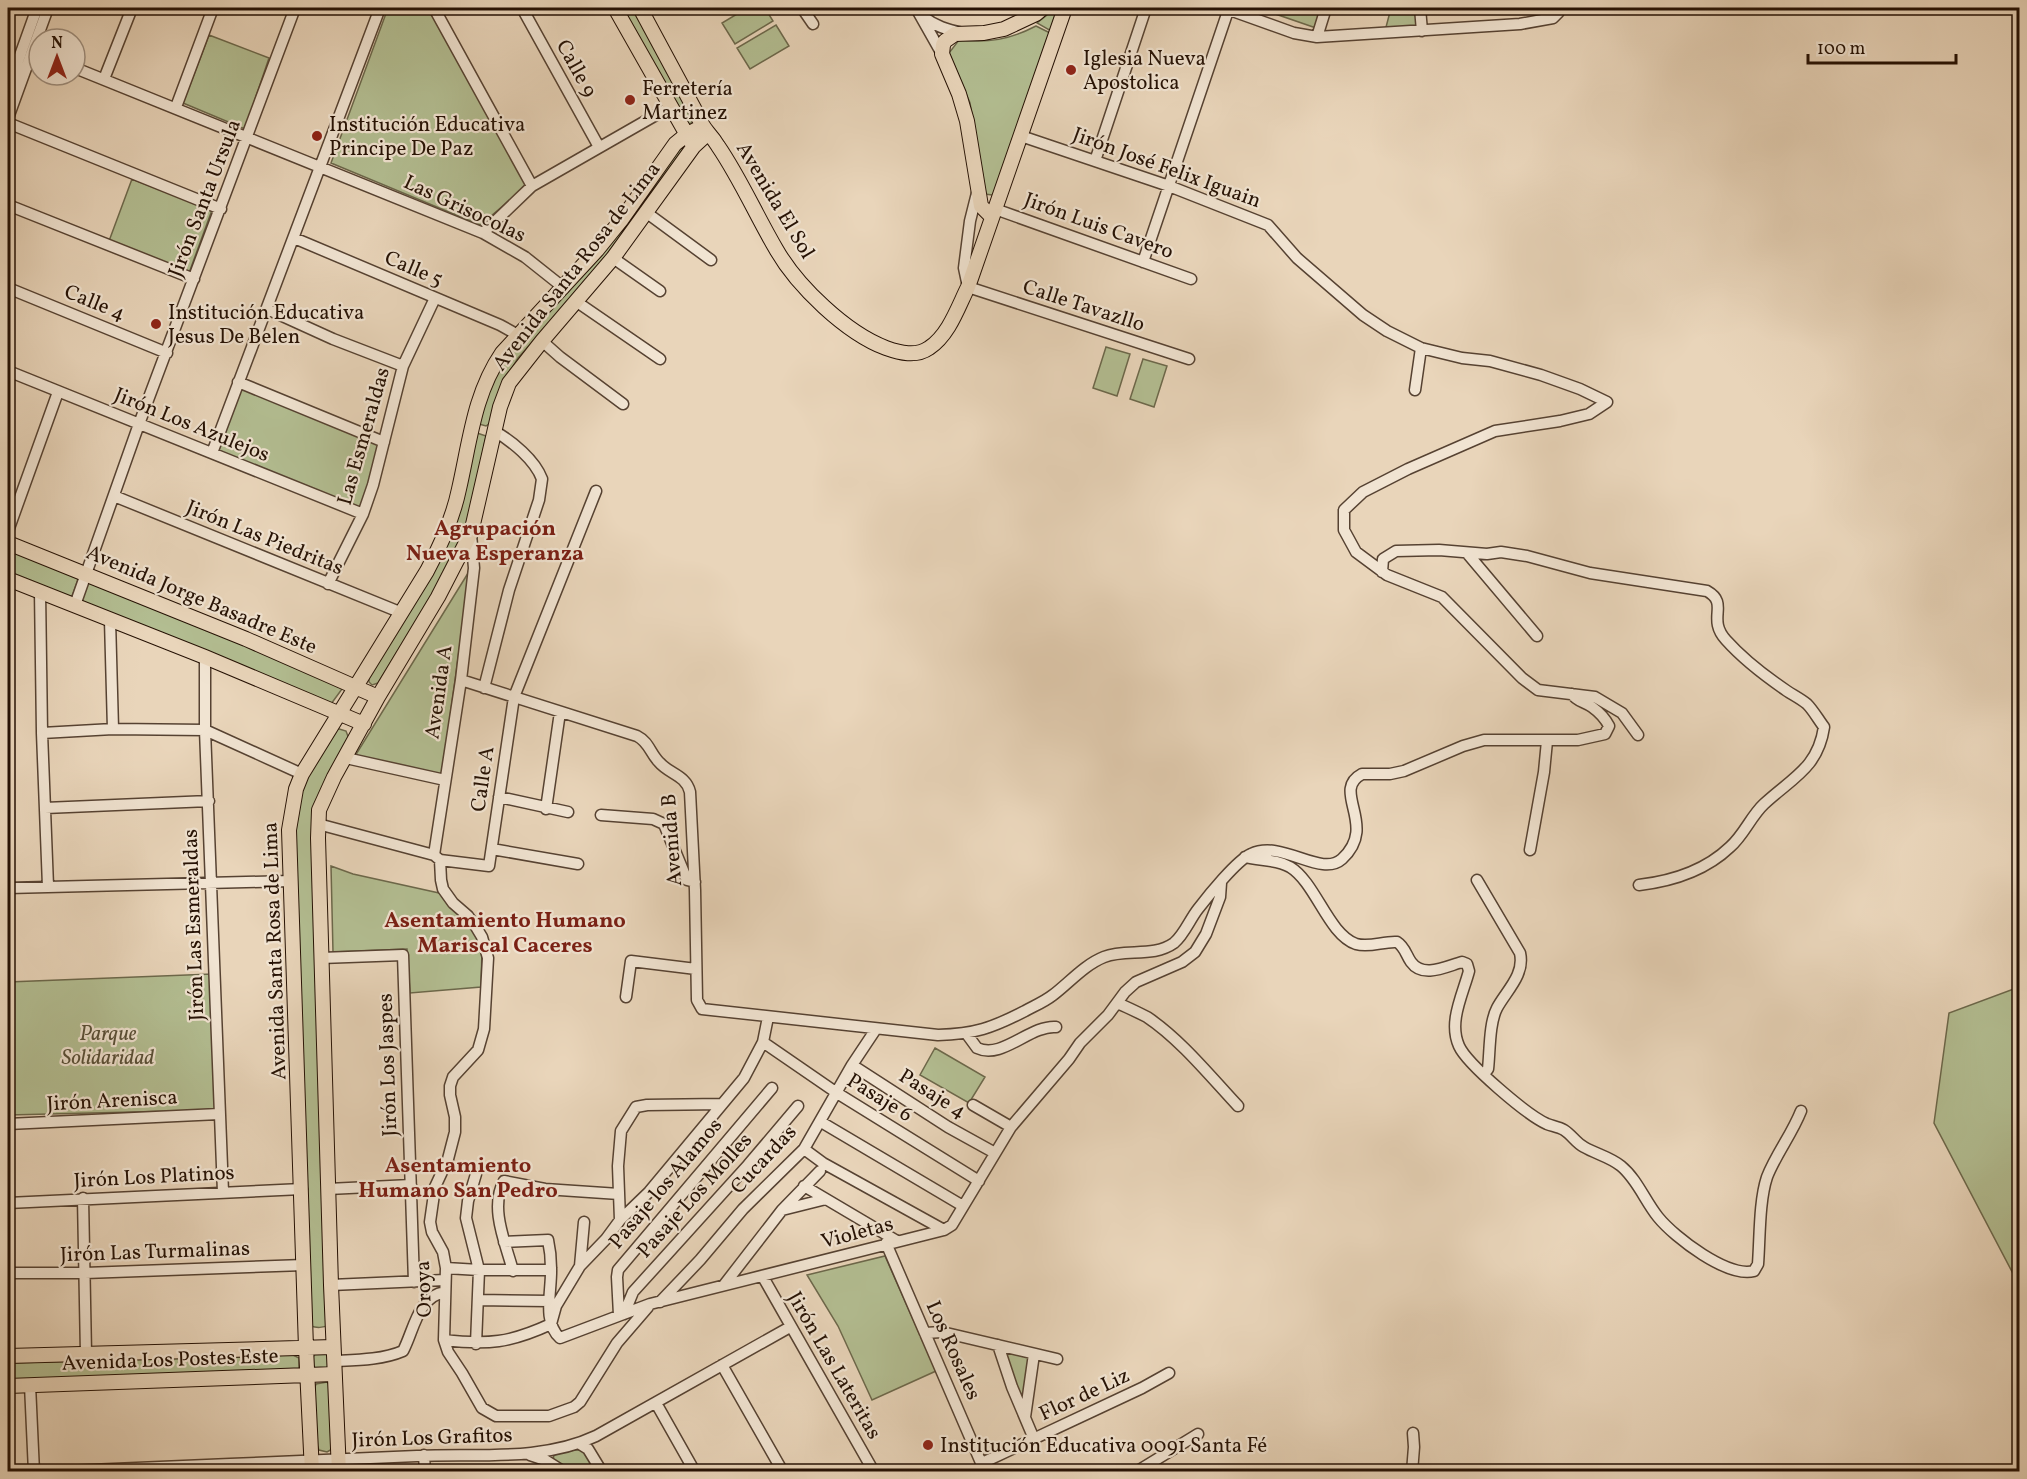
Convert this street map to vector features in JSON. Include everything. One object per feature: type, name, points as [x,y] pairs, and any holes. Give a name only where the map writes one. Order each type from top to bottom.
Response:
[{"type":"main road","points":[[615,8],[687,135]]},
{"type":"main road","name":"Avenida El Sol","points":[[640,8],[704,131],[718,144],[777,252],[818,301],[859,335],[898,352],[914,354],[929,349],[939,339],[968,287]]},
{"type":"main road","points":[[994,213],[981,206],[977,193],[967,121],[959,93],[942,54],[945,40],[955,34],[984,33],[1004,29],[1044,8]]},
{"type":"main road","points":[[968,287],[1065,8]]},
{"type":"main road","name":"Avenida Santa Rosa de Lima","points":[[312,1466],[289,830],[296,789],[302,774],[442,545],[459,490],[471,428],[490,371],[518,335],[564,288],[604,242],[668,153],[687,135],[704,131]]},
{"type":"main road","name":"Avenida Santa Rosa de Lima","points":[[339,1465],[328,1189],[319,810],[378,697],[443,589],[471,533],[500,407],[509,383],[613,258],[647,213],[687,135]]},
{"type":"main road","points":[[471,428],[494,431]]},
{"type":"main road","name":"Avenida Jorge Basadre Este","points":[[8,543],[86,573],[378,697]]},
{"type":"main road","points":[[8,579],[205,657],[364,724]]},
{"type":"main road","name":"Avenida Los Postes Este","points":[[8,1356],[306,1348],[334,1361]]},
{"type":"main road","name":"Avenida Los Postes Este","points":[[8,1386],[307,1375],[334,1361]]},
{"type":"street","points":[[8,89],[37,8]]},
{"type":"street","points":[[43,27],[48,8]]},
{"type":"street","points":[[104,79],[132,8]]},
{"type":"street","points":[[176,107],[213,8]]},
{"type":"street","name":"Jirón Santa Ursula","points":[[75,605],[139,424],[295,8]]},
{"type":"street","points":[[212,453],[380,8]]},
{"type":"street","points":[[434,8],[532,186]]},
{"type":"street","name":"Calle 9","points":[[522,8],[599,147]]},
{"type":"street","points":[[802,8],[813,24]]},
{"type":"street","points":[[1095,161],[1146,8]]},
{"type":"street","points":[[1143,262],[1227,8],[1294,33],[1317,37],[1520,24],[1553,18],[1559,12],[1558,8]]},
{"type":"street","points":[[1317,37],[1326,8]]},
{"type":"street","points":[[1420,8],[1422,31]]},
{"type":"street","points":[[918,11],[932,24],[963,33]]},
{"type":"street","points":[[918,11],[942,54]]},
{"type":"street","points":[[8,118],[27,73]]},
{"type":"street","name":"Las Grisocolas","points":[[87,73],[483,233],[525,257],[564,288]]},
{"type":"street","points":[[483,233],[532,186],[670,107]]},
{"type":"street","points":[[8,123],[221,209]]},
{"type":"street","name":"Jirón José Felix Iguain","points":[[1021,136],[1169,186],[1268,225],[1297,258],[1335,292],[1387,331],[1421,348],[1462,358],[1490,361],[1541,375],[1580,389],[1607,402],[1589,414],[1495,431],[1363,492],[1344,510],[1344,530],[1356,552],[1382,572]]},
{"type":"street","points":[[968,287],[963,268],[977,193]]},
{"type":"street","points":[[8,205],[194,279]]},
{"type":"street","points":[[647,213],[711,260]]},
{"type":"street","name":"Jirón Luis Cavero","points":[[994,213],[1191,279]]},
{"type":"street","name":"Calle 5","points":[[294,238],[500,325],[518,335]]},
{"type":"street","points":[[613,258],[660,291]]},
{"type":"street","name":"Calle Tavazllo","points":[[968,287],[1189,359]]},
{"type":"street","name":"Calle 4","points":[[8,288],[167,353]]},
{"type":"street","name":"Las Esmeraldas","points":[[328,584],[363,514],[373,485],[403,366],[435,298]]},
{"type":"street","points":[[577,302],[660,359]]},
{"type":"street","points":[[267,309],[403,366]]},
{"type":"street","points":[[542,341],[623,404]]},
{"type":"street","points":[[1415,390],[1421,348]]},
{"type":"street","name":"Jirón Los Azulejos","points":[[8,371],[363,514]]},
{"type":"street","points":[[238,382],[384,442]]},
{"type":"street","points":[[8,531],[58,392]]},
{"type":"street","points":[[484,688],[509,590],[539,500],[542,480],[528,459],[508,439],[494,431]]},
{"type":"street","name":"Calle A","points":[[437,857],[489,866],[514,697],[596,491]]},
{"type":"street","name":"Jirón Las Piedritas","points":[[114,496],[402,613]]},
{"type":"street","name":"Avenida A","points":[[437,857],[445,780],[474,568],[471,533]]},
{"type":"street","points":[[1638,735],[1622,713],[1595,697],[1538,690],[1522,678],[1442,597],[1382,572],[1383,559],[1396,551],[1501,552],[1527,556],[1590,573],[1707,591],[1716,596],[1719,603],[1716,616],[1717,628],[1725,639],[1750,663],[1808,705],[1824,727],[1821,744],[1812,761],[1791,782],[1762,805],[1731,847],[1700,870],[1665,882],[1639,885]]},
{"type":"street","points":[[1467,553],[1537,636]]},
{"type":"street","points":[[40,591],[42,733],[48,886]]},
{"type":"street","points":[[110,620],[113,729]]},
{"type":"street","name":"Jirón Las Esmeraldas","points":[[205,657],[208,801],[223,1192]]},
{"type":"street","name":"Avenida B","points":[[460,680],[641,738],[648,744],[660,763],[685,780],[690,792],[697,1000],[702,1009],[768,1017]]},
{"type":"street","points":[[444,1340],[476,1344],[506,1341],[523,1337],[551,1324],[556,1306],[580,1266],[606,1239],[620,1220],[649,1192],[744,1078],[763,1042],[768,1017],[926,1034],[966,1033],[996,1026],[1050,998],[1100,959],[1115,954],[1150,952],[1176,942],[1198,909],[1245,857],[1259,851],[1276,849],[1323,864],[1337,863],[1350,851],[1357,838],[1358,825],[1350,792],[1353,782],[1362,774],[1390,774],[1404,771],[1463,746],[1484,740],[1578,740],[1608,732],[1609,726],[1603,716],[1572,694]]},
{"type":"street","points":[[546,808],[560,712]]},
{"type":"street","points":[[42,733],[113,729],[206,729],[302,774]]},
{"type":"street","points":[[1530,850],[1544,772],[1547,741]]},
{"type":"street","points":[[346,758],[445,780]]},
{"type":"street","points":[[500,798],[568,812]]},
{"type":"street","points":[[45,808],[208,801]]},
{"type":"street","points":[[601,815],[653,819],[664,824],[687,880],[694,882]]},
{"type":"street","points":[[318,824],[437,857]]},
{"type":"street","points":[[492,849],[578,864]]},
{"type":"street","name":"Oroya","points":[[437,857],[443,888],[453,903],[468,916],[476,927],[482,937],[488,958],[484,1029],[478,1050],[453,1077],[450,1086],[455,1132],[448,1159],[435,1187],[431,1207],[432,1232],[443,1252],[446,1268],[444,1340],[448,1352],[476,1400],[488,1413],[496,1416],[558,1414],[580,1402],[617,1343],[655,1303]]},
{"type":"street","points":[[1245,857],[1277,862],[1295,871],[1341,933],[1353,943],[1364,945],[1397,942],[1403,946],[1413,966],[1421,970],[1431,970],[1462,962],[1467,964],[1469,971],[1455,1021],[1455,1034],[1461,1051],[1501,1090],[1530,1114],[1546,1124],[1563,1129],[1584,1148],[1613,1160],[1622,1167],[1659,1219],[1698,1252],[1717,1263],[1746,1273],[1754,1270],[1758,1264],[1763,1192],[1768,1176],[1795,1127],[1801,1111]]},
{"type":"street","points":[[1477,880],[1520,953],[1521,962],[1518,975],[1493,1015],[1488,1069],[1484,1074]]},
{"type":"street","points":[[8,888],[291,881]]},
{"type":"street","points":[[804,1149],[823,1163],[944,1230],[952,1225],[1011,1127],[1080,1043],[1108,1015],[1125,992],[1136,982],[1182,962],[1195,952],[1206,934],[1220,897],[1221,883]]},
{"type":"street","name":"Jirón Los Jaspes","points":[[321,958],[403,955],[414,1282]]},
{"type":"street","points":[[626,997],[631,961],[696,969]]},
{"type":"street","points":[[1117,1003],[1147,1018],[1163,1030],[1238,1106]]},
{"type":"street","points":[[966,1033],[977,1048],[990,1052],[1044,1028],[1056,1027]]},
{"type":"street","name":"Cucardas","points":[[655,1303],[700,1260],[743,1209],[804,1149],[852,1065],[876,1029]]},
{"type":"street","name":"Pasaje 6","points":[[763,1042],[837,1093],[979,1181]]},
{"type":"street","name":"Pasaje 4","points":[[852,1065],[995,1153]]},
{"type":"street","name":"Pasaje los Alamos","points":[[621,1315],[618,1270],[772,1088]]},
{"type":"street","points":[[620,1220],[621,1131],[636,1107],[722,1104]]},
{"type":"street","points":[[973,1105],[1011,1127]]},
{"type":"street","name":"Pasaje Los Molles","points":[[621,1315],[633,1292],[798,1106]]},
{"type":"street","name":"Jirón Arenisca","points":[[8,1124],[219,1114]]},
{"type":"street","points":[[821,1122],[963,1206]]},
{"type":"street","points":[[724,1285],[782,1210],[820,1171]]},
{"type":"street","points":[[476,1174],[468,1201],[466,1218],[479,1270],[476,1344]]},
{"type":"street","points":[[513,1271],[504,1242],[498,1208],[499,1192],[504,1181],[545,1189],[619,1194]]},
{"type":"street","points":[[328,1189],[411,1185]]},
{"type":"street","points":[[804,1186],[891,1242]]},
{"type":"street","name":"Jirón Los Platinos","points":[[8,1203],[302,1189]]},
{"type":"street","points":[[83,1198],[86,1354]]},
{"type":"street","points":[[782,1210],[826,1199]]},
{"type":"street","points":[[580,1266],[584,1222]]},
{"type":"street","name":"Violetas","points":[[551,1324],[558,1338],[655,1303],[944,1230]]},
{"type":"street","points":[[504,1242],[548,1240],[551,1270],[549,1300],[551,1324]]},
{"type":"street","name":"Los Rosales","points":[[891,1242],[925,1333],[984,1467]]},
{"type":"street","name":"Jirón Las Turmalinas","points":[[8,1273],[85,1273],[304,1265]]},
{"type":"street","points":[[446,1268],[551,1270]]},
{"type":"street","name":"Jirón Las Lateritas","points":[[763,1277],[874,1472]]},
{"type":"street","points":[[331,1285],[414,1282],[445,1286]]},
{"type":"street","points":[[334,1361],[393,1356],[403,1351],[424,1303],[445,1286]]},
{"type":"street","points":[[478,1300],[549,1300]]},
{"type":"street","name":"Jirón Los Grafitos","points":[[43,1472],[339,1465],[424,1455],[526,1454],[563,1449],[580,1444],[656,1403],[790,1326]]},
{"type":"street","points":[[925,1333],[942,1332],[1057,1359]]},
{"type":"street","points":[[998,1345],[1012,1387],[1034,1439]]},
{"type":"street","points":[[1025,1418],[1034,1354]]},
{"type":"street","points":[[722,1365],[783,1472]]},
{"type":"street","name":"Flor de Liz","points":[[984,1467],[1034,1439],[1169,1373]]},
{"type":"street","points":[[30,1385],[34,1472]]},
{"type":"street","points":[[656,1403],[695,1472]]},
{"type":"street","points":[[1412,1472],[1413,1433]]},
{"type":"street","points":[[1142,1470],[1197,1434]]},
{"type":"street","points":[[580,1444],[588,1449],[602,1472]]},
{"type":"street","points":[[526,1454],[545,1460],[564,1472]]},
{"type":"street","points":[[424,1455],[425,1472]]},
{"type":"green space","points":[[388,8],[428,8],[527,186],[480,225],[331,163]]},
{"type":"green space","points":[[618,8],[634,8],[694,121],[688,125]]},
{"type":"green space","points":[[747,8],[765,8],[773,21],[735,44],[722,23]]},
{"type":"green space","points":[[1051,8],[1060,8],[1051,31],[1037,23],[1047,15]]},
{"type":"green space","points":[[1258,8],[1322,8],[1316,28]]},
{"type":"green space","points":[[1391,8],[1417,8],[1420,29],[1385,31]]},
{"type":"green space","points":[[776,25],[789,46],[750,69],[737,48]]},
{"type":"green space","points":[[1036,26],[1050,33],[998,189],[992,195],[985,194],[970,103],[949,53],[959,40],[999,39],[1017,35]]},
{"type":"green space","points":[[209,35],[269,58],[245,129],[183,103]]},
{"type":"green space","points":[[683,145],[685,148],[602,264],[518,358],[501,387],[490,423],[486,426],[479,424],[485,394],[498,366]]},
{"type":"green space","points":[[132,179],[212,210],[189,273],[109,241]]},
{"type":"green space","points":[[1106,347],[1130,354],[1117,396],[1093,388]]},
{"type":"green space","points":[[1143,359],[1167,366],[1154,407],[1130,399]]},
{"type":"green space","points":[[241,387],[382,445],[363,509],[217,450]]},
{"type":"green space","points":[[477,433],[486,436],[472,502],[458,549],[378,683],[372,685],[369,682],[369,676],[417,597]]},
{"type":"green space","points":[[8,546],[80,574],[71,599],[8,573]]},
{"type":"green space","points":[[470,570],[442,776],[355,756]]},
{"type":"green space","points":[[89,579],[342,681],[342,689],[331,704],[81,603]]},
{"type":"green space","points":[[336,728],[346,731],[349,739],[321,794],[328,1325],[318,1327],[311,1326],[293,832],[303,784]]},
{"type":"green space","points":[[331,866],[353,874],[439,893],[461,913],[475,933],[482,949],[481,987],[410,993],[407,949],[333,952]]},
{"type":"green space","name":"Parque Solidaridad","points":[[212,974],[216,1110],[8,1115],[8,982]]},
{"type":"green space","points":[[2020,987],[2019,1285],[1934,1123],[1949,1013]]},
{"type":"green space","points":[[935,1048],[985,1077],[969,1103],[920,1075]]},
{"type":"green space","points":[[885,1256],[936,1371],[872,1400],[838,1326],[807,1275]]},
{"type":"green space","points":[[1002,1349],[1030,1356],[1024,1404]]},
{"type":"green space","points":[[321,1352],[327,1355],[330,1361],[327,1367],[321,1370],[315,1367],[312,1361],[315,1355]]},
{"type":"green space","points":[[293,1355],[299,1358],[297,1371],[8,1381],[8,1363]]},
{"type":"green space","points":[[327,1382],[331,1386],[334,1448],[327,1452],[319,1450],[317,1445],[314,1390],[316,1384]]},
{"type":"green space","points":[[582,1450],[598,1471],[570,1471],[553,1460],[554,1455]]},
{"type":"place","name":"Iglesia Nueva Apostolica","points":[[1071,70]]},
{"type":"place","name":"Ferretería Martinez","points":[[630,100]]},
{"type":"place","name":"Institución Educativa Principe De Paz","points":[[317,136]]},
{"type":"place","name":"Institución Educativa Jesus De Belen","points":[[156,324]]},
{"type":"place","name":"Institución Educativa 0091 Santa Fé","points":[[928,1445]]},
{"type":"district","name":"Agrupación Nueva Esperanza","points":[[495,540]]},
{"type":"district","name":"Asentamiento Humano Mariscal Caceres","points":[[505,932]]},
{"type":"district","name":"Asentamiento Humano San Pedro","points":[[458,1176]]}]
